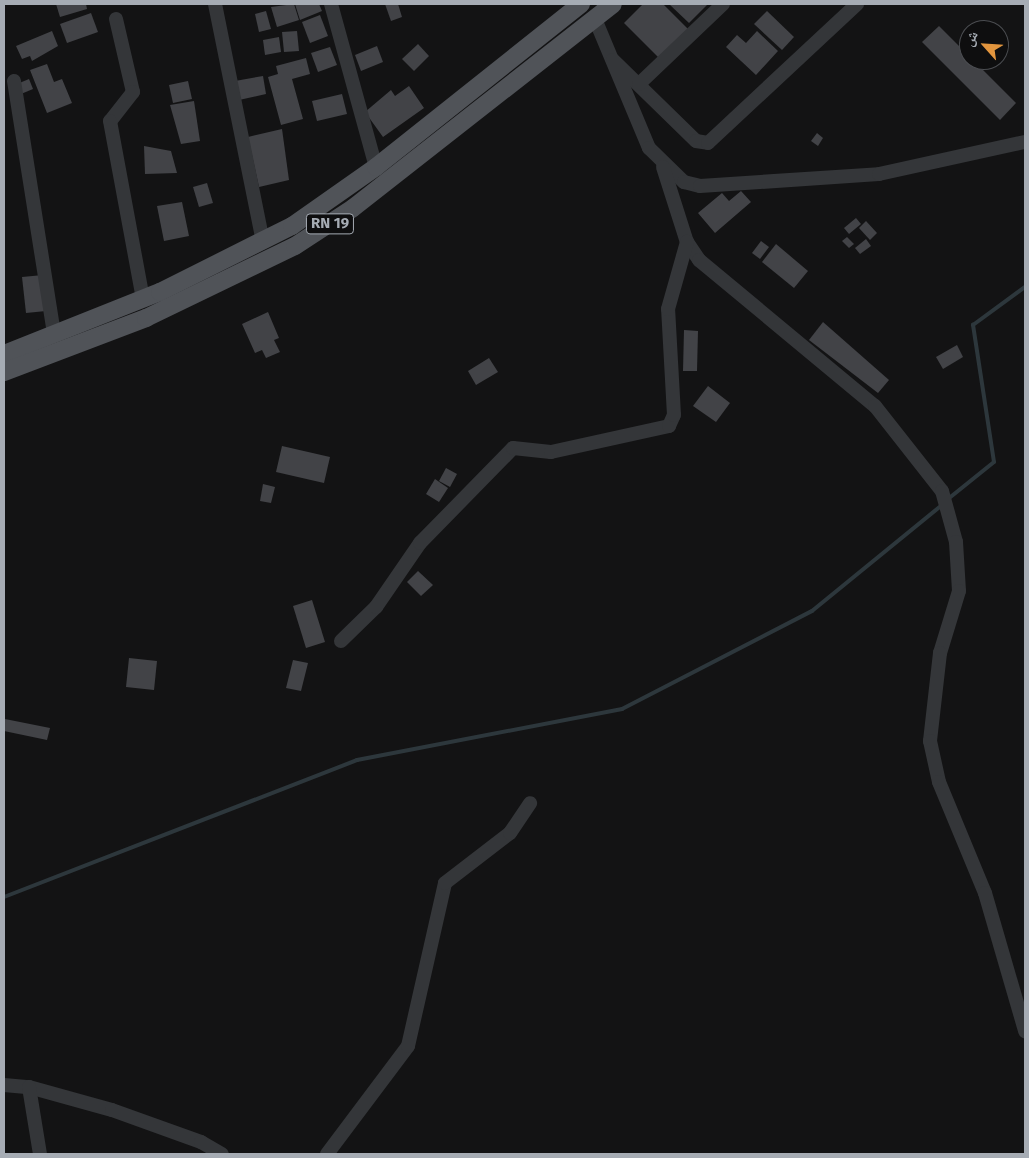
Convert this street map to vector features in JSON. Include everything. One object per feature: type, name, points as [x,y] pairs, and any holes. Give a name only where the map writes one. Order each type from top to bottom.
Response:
[{"type":"main road","name":"RN 19","points":[[4,354],[160,292],[263,241],[325,206],[577,6]]},
{"type":"main road","points":[[577,6],[601,12]]},
{"type":"main road","name":"RN 19","points":[[4,372],[170,308],[262,265],[323,229],[601,12]]},
{"type":"main road","points":[[160,292],[170,308]]},
{"type":"main road","points":[[140,300],[146,318]]},
{"type":"street","points":[[215,4],[263,241]]},
{"type":"street","points":[[330,4],[376,167]]},
{"type":"street","points":[[639,84],[723,4]]},
{"type":"street","points":[[609,56],[696,141],[708,143],[856,4]]},
{"type":"street","points":[[601,12],[609,56],[649,148],[663,167],[684,182],[700,186],[879,174],[1025,142]]},
{"type":"street","points":[[116,19],[133,92],[110,122],[140,300]]},
{"type":"street","points":[[14,81],[54,334]]},
{"type":"street","points":[[663,167],[687,242],[709,270],[875,406],[942,491],[956,542],[959,591],[940,653],[930,741],[939,782],[986,893],[1025,1031]]},
{"type":"street","points":[[341,641],[376,607],[420,543],[513,448],[550,452],[669,426],[674,415],[668,309],[687,242]]},
{"type":"street","points":[[327,1154],[408,1046],[445,883],[510,833],[530,803]]},
{"type":"street","points":[[4,1085],[29,1087],[158,1125],[222,1154]]},
{"type":"street","points":[[29,1087],[40,1154]]},
{"type":"building","points":[[56,4],[86,4],[87,9],[60,17]]},
{"type":"building","points":[[294,4],[299,20],[277,27],[271,7]]},
{"type":"building","points":[[295,4],[319,4],[322,11],[300,20]]},
{"type":"building","points":[[385,4],[398,4],[402,17],[391,21]]},
{"type":"building","points":[[643,4],[663,4],[688,29],[659,58],[624,23]]},
{"type":"building","points":[[669,4],[708,4],[689,23]]},
{"type":"building","points":[[266,11],[271,29],[259,32],[255,14]]},
{"type":"building","points":[[767,11],[794,37],[782,50],[754,24]]},
{"type":"building","points":[[91,13],[98,32],[67,43],[60,24]]},
{"type":"building","points":[[320,15],[328,36],[310,43],[302,22]]},
{"type":"building","points":[[939,26],[959,46],[959,70],[983,70],[1016,103],[1000,120],[922,42]]},
{"type":"building","points":[[52,31],[58,46],[32,61],[30,56],[22,59],[16,46]]},
{"type":"building","points":[[297,31],[299,51],[284,52],[282,32]]},
{"type":"building","points":[[757,31],[778,51],[756,75],[726,47],[737,35],[746,43]]},
{"type":"building","points":[[279,37],[281,52],[265,55],[263,40]]},
{"type":"building","points":[[418,44],[429,56],[414,71],[402,59]]},
{"type":"building","points":[[377,46],[383,62],[361,71],[355,55]]},
{"type":"building","points":[[330,47],[337,65],[318,72],[311,53]]},
{"type":"building","points":[[306,58],[310,74],[292,79],[303,119],[281,125],[268,77],[278,74],[276,66]]},
{"type":"building","points":[[47,64],[54,82],[62,79],[72,103],[47,113],[30,70]]},
{"type":"building","points":[[263,76],[266,94],[239,100],[235,81]]},
{"type":"building","points":[[29,79],[33,89],[21,94],[17,84]]},
{"type":"building","points":[[188,81],[192,99],[173,103],[169,85]]},
{"type":"building","points":[[409,86],[424,108],[383,137],[365,112],[391,90],[395,96]]},
{"type":"building","points":[[342,94],[347,114],[317,121],[312,101]]},
{"type":"building","points":[[194,101],[200,141],[181,144],[170,105]]},
{"type":"building","points":[[282,129],[289,180],[259,187],[248,137]]},
{"type":"building","points":[[817,133],[823,138],[818,146],[811,141]]},
{"type":"building","points":[[144,146],[171,151],[177,173],[145,174]]},
{"type":"building","points":[[207,183],[213,203],[199,207],[193,187]]},
{"type":"building","points":[[741,191],[751,202],[715,233],[698,213],[722,193],[729,201]]},
{"type":"building","points":[[182,202],[189,236],[164,241],[157,206]]},
{"type":"building","points":[[856,218],[861,224],[849,234],[844,228]]},
{"type":"building","points":[[866,221],[877,233],[870,240],[859,228]]},
{"type":"building","points":[[847,237],[854,244],[849,248],[842,241]]},
{"type":"building","points":[[866,239],[871,246],[860,254],[855,248]]},
{"type":"building","points":[[761,241],[769,247],[760,259],[752,253]]},
{"type":"building","points":[[776,244],[808,271],[794,288],[762,262]]},
{"type":"building","points":[[43,275],[46,311],[26,313],[22,277]]},
{"type":"building","points":[[268,312],[279,338],[274,340],[280,352],[266,358],[262,350],[255,353],[242,324]]},
{"type":"building","points":[[823,322],[889,380],[878,393],[809,340]]},
{"type":"building","points":[[684,330],[698,331],[697,371],[683,371]]},
{"type":"building","points":[[957,345],[963,357],[943,369],[936,357]]},
{"type":"building","points":[[489,358],[498,372],[476,385],[468,371]]},
{"type":"building","points":[[708,386],[730,403],[716,422],[693,406]]},
{"type":"building","points":[[282,446],[330,457],[324,483],[276,472]]},
{"type":"building","points":[[446,468],[457,474],[450,487],[439,481]]},
{"type":"building","points":[[435,479],[448,488],[439,502],[426,494]]},
{"type":"building","points":[[263,484],[275,487],[271,503],[260,501]]},
{"type":"building","points":[[418,571],[433,585],[421,596],[407,582]]},
{"type":"building","points":[[312,600],[325,642],[306,648],[293,606]]},
{"type":"building","points":[[129,658],[157,661],[154,690],[126,687]]},
{"type":"building","points":[[293,660],[308,663],[301,691],[286,688]]},
{"type":"building","points":[[5,719],[50,728],[47,740],[4,731]]},
{"type":"waterway","points":[[948,499],[994,462],[973,325],[1025,287]]},
{"type":"waterway","points":[[4,897],[357,760],[622,709],[812,611],[943,504]]}]
